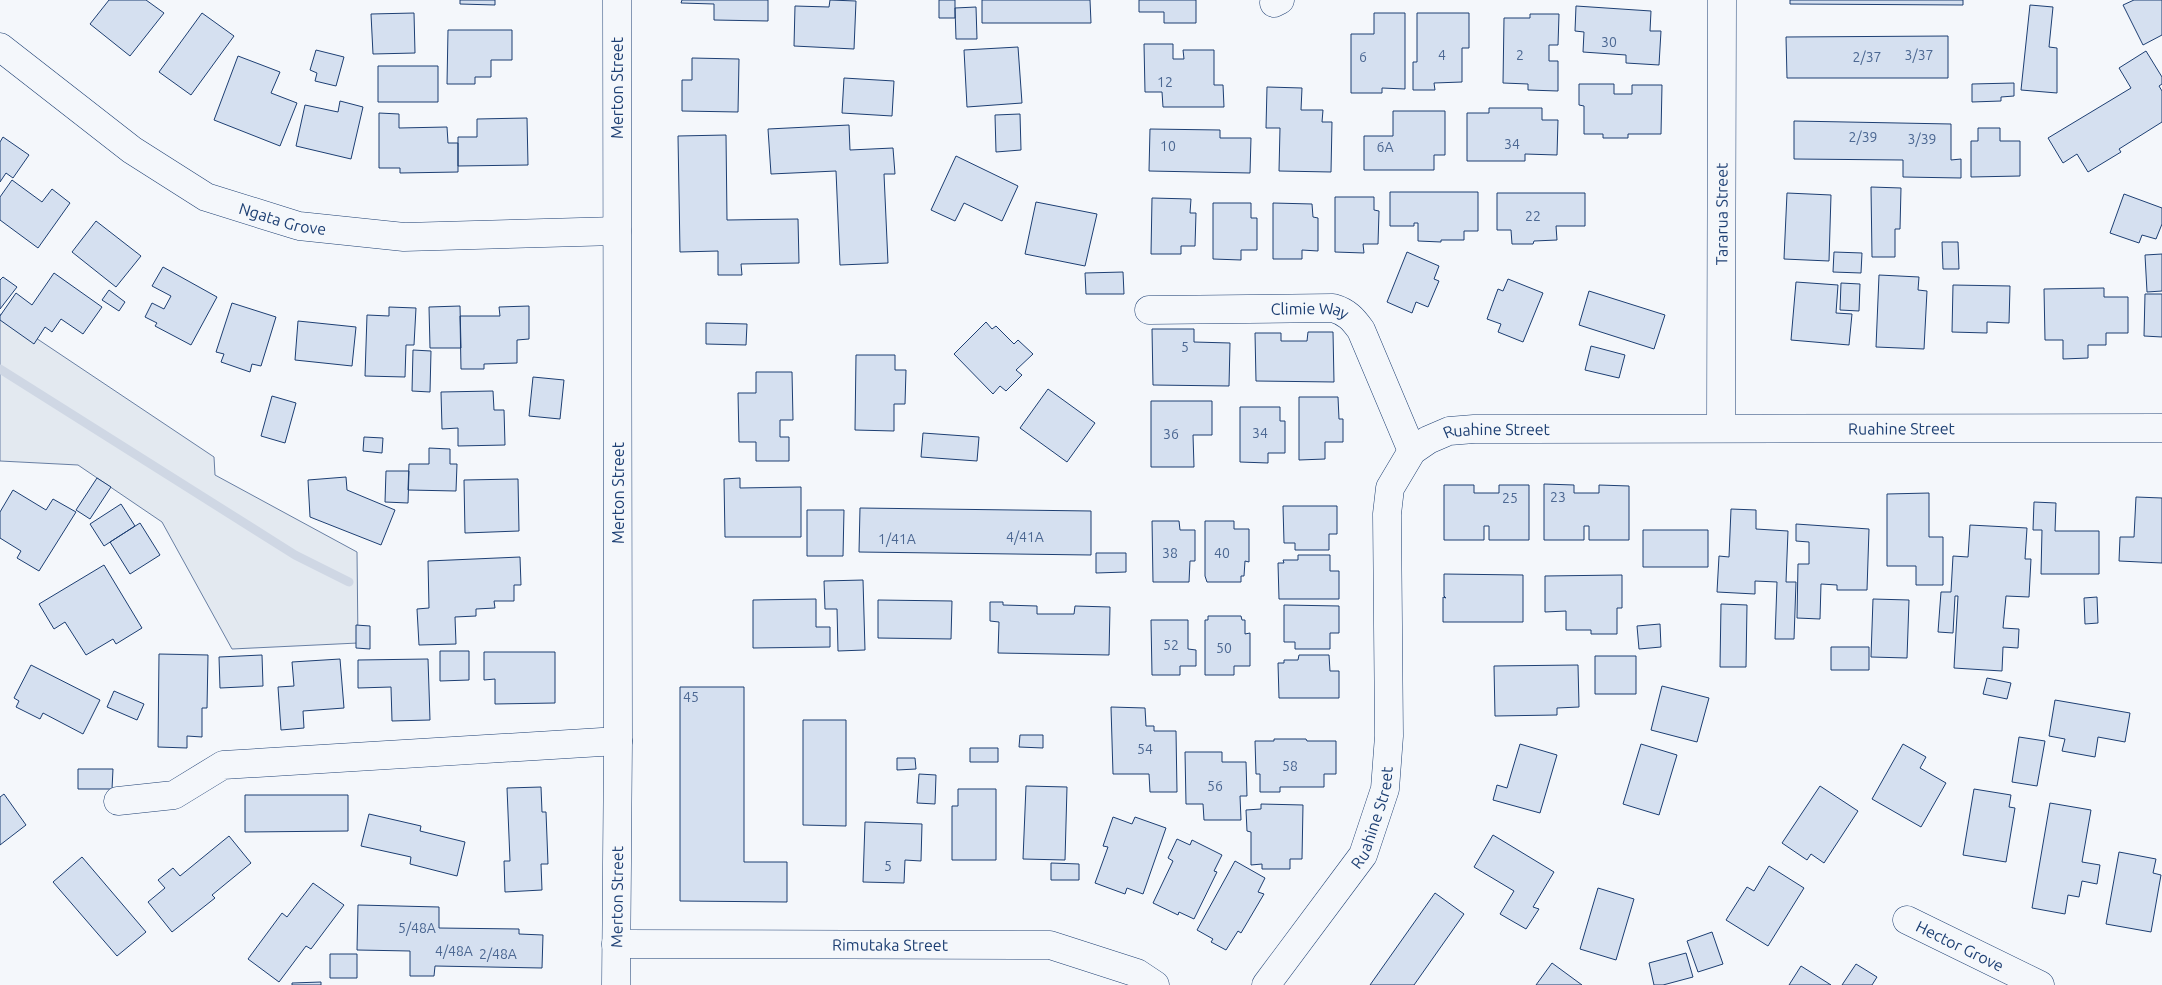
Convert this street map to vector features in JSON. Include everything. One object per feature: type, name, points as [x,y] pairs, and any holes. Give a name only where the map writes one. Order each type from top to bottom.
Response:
[{"type":"street","name":"Merton Street","points":[[616,985],[618,741],[617,0]]},
{"type":"street","name":"Tararua Street","points":[[1722,0],[1722,428]]},
{"type":"street","name":"Ngata Grove","points":[[0,47],[132,150],[206,197],[299,226],[404,237],[617,231]]},
{"type":"street","name":"Climie Way","points":[[1149,310],[1334,308],[1344,311],[1361,330],[1412,451]]},
{"type":"street","name":"Ruahine Street","points":[[1266,985],[1363,855],[1385,789],[1389,736],[1387,514],[1390,488],[1412,451],[1428,440],[1449,431],[1474,429],[2162,428]]},
{"type":"street","points":[[118,801],[174,795],[223,765],[618,741]]},
{"type":"street","name":"Hector Grove","points":[[1907,920],[2040,985]]},
{"type":"street","name":"Rimutaka Street","points":[[616,944],[1050,945],[1137,973],[1156,985]]},
{"type":"shaded area","points":[[0,314],[214,457],[215,475],[357,552],[358,643],[232,649],[162,522],[78,465],[0,461]]},
{"type":"building","points":[[109,0],[146,0],[164,13],[130,56],[90,24]]},
{"type":"building","points":[[460,0],[495,0],[495,5],[460,4]]},
{"type":"building","points":[[682,0],[768,0],[768,21],[714,20],[714,4],[681,3]]},
{"type":"building","points":[[830,0],[856,1],[854,49],[794,46],[795,6],[829,7]]},
{"type":"building","points":[[939,0],[955,0],[955,18],[939,18]]},
{"type":"building","points":[[982,0],[1090,0],[1091,23],[982,23]]},
{"type":"building","points":[[1139,0],[1196,0],[1196,23],[1164,23],[1164,12],[1139,12]]},
{"type":"building","points":[[1790,0],[1963,0],[1963,5],[1790,4]]},
{"type":"building","points":[[2134,0],[2162,0],[2162,35],[2143,45],[2123,5]]},
{"type":"building","points":[[2030,5],[2053,7],[2049,47],[2057,48],[2057,93],[2021,90]]},
{"type":"building","points":[[1576,6],[1651,11],[1650,31],[1661,31],[1659,65],[1626,63],[1626,55],[1583,52],[1584,32],[1575,31]]},
{"type":"building","points":[[976,7],[977,39],[956,39],[955,8]]},
{"type":"building","points":[[202,13],[234,36],[191,95],[159,72]]},
{"type":"building","points":[[414,13],[415,53],[373,54],[371,14]]},
{"type":"building","points":[[1374,13],[1405,13],[1405,89],[1382,88],[1382,93],[1351,93],[1351,34],[1374,34]]},
{"type":"building","points":[[1417,13],[1469,13],[1469,48],[1462,48],[1462,82],[1434,83],[1435,90],[1413,90],[1413,62],[1417,62]]},
{"type":"building","points":[[1530,14],[1559,14],[1558,45],[1549,45],[1549,61],[1558,61],[1558,91],[1528,90],[1528,84],[1503,83],[1504,18],[1530,18]]},
{"type":"building","points":[[448,30],[512,30],[512,60],[491,60],[491,77],[475,77],[475,84],[447,84]]},
{"type":"building","points":[[1948,36],[1948,78],[1787,78],[1786,37]]},
{"type":"building","points":[[1144,44],[1173,44],[1173,59],[1184,59],[1183,50],[1214,50],[1214,85],[1223,85],[1224,107],[1163,107],[1162,92],[1145,92]]},
{"type":"building","points":[[1018,47],[1022,103],[967,107],[964,50]]},
{"type":"building","points":[[316,50],[344,57],[336,86],[315,81],[317,73],[310,70]]},
{"type":"building","points":[[2146,51],[2162,77],[2162,84],[2159,86],[2162,91],[2162,122],[2119,149],[2121,152],[2088,172],[2077,154],[2063,163],[2048,138],[2131,88],[2119,68]]},
{"type":"building","points":[[238,56],[280,72],[271,93],[297,103],[280,146],[214,120]]},
{"type":"building","points":[[692,58],[739,59],[738,112],[682,111],[682,80],[692,80]]},
{"type":"building","points":[[378,66],[438,66],[438,102],[378,102]]},
{"type":"building","points":[[844,78],[894,81],[892,116],[842,113]]},
{"type":"building","points":[[2014,83],[2014,96],[2001,97],[2001,101],[1972,102],[1972,84]]},
{"type":"building","points":[[1579,84],[1614,84],[1614,94],[1632,94],[1632,85],[1662,85],[1661,134],[1628,134],[1628,138],[1603,138],[1603,134],[1584,134],[1584,106],[1579,105]]},
{"type":"building","points":[[1267,87],[1302,88],[1301,110],[1323,110],[1322,122],[1332,122],[1331,172],[1279,171],[1280,128],[1266,128]]},
{"type":"building","points":[[340,101],[363,107],[351,159],[296,146],[305,105],[338,112]]},
{"type":"building","points":[[1489,108],[1542,108],[1542,120],[1558,120],[1557,155],[1525,154],[1525,161],[1467,161],[1467,113],[1489,113]]},
{"type":"building","points":[[1393,111],[1445,111],[1445,155],[1434,155],[1434,170],[1364,170],[1364,136],[1393,136]]},
{"type":"building","points":[[379,113],[399,114],[399,128],[447,127],[448,143],[458,143],[458,172],[400,173],[400,168],[379,168]]},
{"type":"building","points":[[1020,114],[1021,150],[996,152],[995,115]]},
{"type":"building","points":[[527,118],[528,165],[458,166],[458,137],[477,137],[477,119]]},
{"type":"building","points":[[1794,121],[1951,124],[1951,160],[1961,159],[1961,178],[1903,177],[1903,160],[1794,159]]},
{"type":"building","points":[[849,125],[850,150],[893,148],[895,174],[884,174],[888,263],[840,265],[836,171],[771,174],[768,129]]},
{"type":"building","points":[[1978,128],[2000,128],[2000,141],[2020,141],[2020,176],[1971,177],[1971,141],[1978,141]]},
{"type":"building","points":[[1150,129],[1220,130],[1220,138],[1251,138],[1250,173],[1149,171]]},
{"type":"building","points":[[726,135],[727,220],[798,219],[799,263],[741,264],[742,275],[718,275],[718,251],[680,252],[678,136]]},
{"type":"building","points":[[3,137],[29,155],[13,178],[6,173],[0,182],[0,142]]},
{"type":"building","points":[[956,156],[1018,186],[1002,221],[964,203],[955,221],[931,210]]},
{"type":"building","points":[[12,180],[42,202],[52,189],[70,203],[38,248],[0,220],[0,197]]},
{"type":"building","points":[[1871,187],[1901,188],[1900,229],[1895,229],[1895,257],[1872,257]]},
{"type":"building","points":[[1390,192],[1478,192],[1478,231],[1464,231],[1464,240],[1418,241],[1418,223],[1414,223],[1414,226],[1390,226]]},
{"type":"building","points":[[1497,193],[1585,193],[1585,226],[1556,226],[1557,240],[1534,241],[1533,244],[1512,244],[1511,230],[1497,230]]},
{"type":"building","points":[[1787,193],[1831,195],[1829,261],[1784,259]]},
{"type":"building","points":[[2124,194],[2162,208],[2162,224],[2156,239],[2142,235],[2139,243],[2110,233]]},
{"type":"building","points":[[1335,197],[1374,197],[1374,210],[1379,211],[1378,244],[1363,244],[1364,253],[1335,252]]},
{"type":"building","points":[[1152,198],[1191,199],[1190,213],[1196,213],[1195,246],[1181,246],[1181,254],[1151,254]]},
{"type":"building","points":[[1036,202],[1097,214],[1085,266],[1025,254]]},
{"type":"building","points":[[1213,203],[1251,203],[1251,218],[1257,218],[1257,250],[1241,250],[1241,260],[1213,259]]},
{"type":"building","points":[[1273,203],[1312,204],[1313,217],[1318,218],[1318,251],[1302,250],[1302,259],[1273,259]]},
{"type":"building","points":[[96,221],[141,256],[116,287],[72,252]]},
{"type":"building","points":[[1942,242],[1958,242],[1959,269],[1943,269]]},
{"type":"building","points":[[1407,252],[1439,266],[1434,279],[1439,281],[1428,307],[1416,302],[1412,313],[1387,302]]},
{"type":"building","points":[[1834,252],[1862,253],[1861,273],[1833,272]]},
{"type":"building","points":[[2162,254],[2162,291],[2147,292],[2145,255]]},
{"type":"building","points":[[163,267],[217,297],[191,345],[155,326],[157,323],[145,317],[152,303],[164,309],[171,296],[152,286]]},
{"type":"building","points":[[1123,272],[1124,294],[1086,294],[1085,273]]},
{"type":"building","points":[[54,273],[102,307],[83,334],[61,319],[52,332],[45,327],[34,344],[0,320],[0,316],[16,293],[32,305]]},
{"type":"building","points":[[1879,275],[1919,277],[1918,290],[1927,291],[1924,349],[1876,347]]},
{"type":"building","points":[[3,277],[17,287],[0,309],[0,280]]},
{"type":"building","points":[[1508,279],[1543,293],[1523,342],[1498,332],[1501,324],[1487,319],[1498,289],[1503,291]]},
{"type":"building","points":[[1796,282],[1838,285],[1836,313],[1852,314],[1849,345],[1791,340]]},
{"type":"building","points":[[1841,283],[1860,284],[1859,311],[1840,310]]},
{"type":"building","points":[[1953,285],[2010,286],[2009,323],[1987,322],[1987,333],[1952,332]]},
{"type":"building","points":[[2104,288],[2104,297],[2128,297],[2128,333],[2106,333],[2106,345],[2088,345],[2088,358],[2063,359],[2063,340],[2045,340],[2044,289]]},
{"type":"building","points":[[109,290],[125,302],[119,311],[102,300]]},
{"type":"building","points":[[1589,291],[1665,315],[1654,349],[1579,325]]},
{"type":"building","points":[[2145,294],[2162,294],[2162,337],[2144,336]]},
{"type":"building","points":[[232,303],[276,317],[261,366],[252,364],[250,372],[221,362],[224,354],[216,352]]},
{"type":"building","points":[[460,306],[461,348],[430,348],[429,307]]},
{"type":"building","points":[[529,306],[529,339],[517,340],[517,363],[484,364],[484,369],[461,369],[460,316],[500,316],[499,307]]},
{"type":"building","points":[[389,307],[416,308],[414,345],[406,345],[405,377],[365,376],[367,315],[389,316]]},
{"type":"building","points":[[298,321],[356,327],[352,366],[295,360]]},
{"type":"building","points":[[986,322],[992,329],[996,326],[1014,344],[1018,340],[1033,354],[1016,370],[1022,375],[1006,391],[1000,386],[993,394],[954,354]]},
{"type":"building","points":[[706,323],[747,324],[746,345],[706,344]]},
{"type":"building","points":[[1152,329],[1194,329],[1194,342],[1230,343],[1229,386],[1153,385]]},
{"type":"building","points":[[1308,332],[1333,332],[1334,382],[1256,381],[1255,333],[1281,333],[1281,341],[1307,341]]},
{"type":"building","points":[[1591,346],[1625,355],[1619,378],[1585,370]]},
{"type":"building","points":[[413,350],[431,351],[430,392],[412,391]]},
{"type":"building","points":[[856,355],[895,355],[895,370],[906,370],[905,404],[894,404],[894,431],[855,430]]},
{"type":"building","points":[[756,372],[792,372],[793,420],[780,420],[780,437],[789,437],[789,461],[756,461],[756,442],[739,442],[738,393],[756,393]]},
{"type":"building","points":[[533,377],[564,380],[560,419],[529,416]]},
{"type":"building","points":[[1048,389],[1095,423],[1067,462],[1020,428]]},
{"type":"building","points":[[493,391],[494,410],[504,410],[505,445],[458,446],[458,428],[442,429],[441,392]]},
{"type":"building","points":[[272,396],[296,403],[285,443],[261,436]]},
{"type":"building","points":[[1299,397],[1338,397],[1339,419],[1343,419],[1343,442],[1325,442],[1325,459],[1299,460]]},
{"type":"building","points":[[1151,401],[1212,401],[1212,435],[1193,435],[1194,467],[1151,467]]},
{"type":"building","points":[[1240,407],[1280,407],[1280,421],[1285,421],[1285,453],[1268,453],[1268,463],[1240,462]]},
{"type":"building","points":[[923,433],[979,437],[977,461],[921,457]]},
{"type":"building","points":[[364,437],[383,438],[382,453],[363,451]]},
{"type":"building","points":[[429,448],[450,449],[450,464],[457,464],[456,491],[408,490],[409,464],[429,464]]},
{"type":"building","points":[[386,471],[409,471],[408,503],[385,502]]},
{"type":"building","points":[[346,477],[347,490],[395,510],[381,545],[310,517],[308,480]]},
{"type":"building","points":[[97,478],[111,487],[90,519],[76,510]]},
{"type":"building","points":[[740,478],[740,488],[801,487],[801,537],[725,537],[724,479]]},
{"type":"building","points":[[518,479],[519,531],[465,533],[464,480]]},
{"type":"building","points":[[1544,484],[1574,485],[1574,493],[1599,493],[1599,485],[1629,486],[1629,540],[1589,540],[1589,526],[1584,526],[1584,540],[1544,540]]},
{"type":"building","points":[[1444,485],[1474,485],[1474,493],[1499,493],[1499,485],[1529,485],[1529,540],[1489,540],[1489,526],[1484,526],[1484,540],[1444,540]]},
{"type":"building","points":[[13,490],[46,510],[53,499],[76,512],[39,571],[17,558],[21,551],[0,538],[0,512]]},
{"type":"building","points":[[1929,493],[1929,537],[1943,537],[1943,585],[1916,585],[1916,566],[1887,566],[1887,494]]},
{"type":"building","points":[[2136,497],[2162,498],[2162,563],[2119,561],[2120,537],[2134,537]]},
{"type":"building","points":[[2034,502],[2056,503],[2055,531],[2099,531],[2099,574],[2041,574],[2042,530],[2033,530]]},
{"type":"building","points":[[121,504],[135,526],[104,546],[90,524]]},
{"type":"building","points":[[1283,506],[1337,506],[1337,534],[1329,534],[1329,550],[1295,550],[1295,543],[1284,543]]},
{"type":"building","points":[[860,508],[1091,511],[1091,555],[859,552]]},
{"type":"building","points":[[1731,509],[1756,510],[1756,529],[1788,531],[1786,582],[1796,582],[1794,639],[1775,639],[1777,582],[1755,581],[1755,594],[1717,592],[1719,556],[1729,557]]},
{"type":"building","points":[[807,510],[844,510],[843,556],[807,556]]},
{"type":"building","points":[[1152,521],[1179,521],[1180,530],[1195,530],[1195,561],[1190,561],[1189,582],[1153,582]]},
{"type":"building","points":[[1205,521],[1234,521],[1234,529],[1249,529],[1249,562],[1245,561],[1244,576],[1241,576],[1241,582],[1207,582],[1205,576]]},
{"type":"building","points":[[140,523],[160,555],[130,574],[110,542]]},
{"type":"building","points":[[1796,524],[1869,529],[1867,590],[1837,590],[1837,585],[1821,584],[1820,619],[1797,618],[1798,564],[1809,564],[1809,542],[1796,541]]},
{"type":"building","points":[[1970,525],[2027,528],[2025,559],[2031,559],[2029,597],[2006,596],[2003,628],[2019,629],[2018,648],[2003,647],[2002,671],[1954,668],[1958,596],[1955,596],[1953,633],[1938,632],[1941,592],[1951,592],[1953,556],[1968,557]]},
{"type":"building","points":[[1643,530],[1708,530],[1708,567],[1643,567]]},
{"type":"building","points":[[1096,553],[1126,553],[1126,572],[1096,573]]},
{"type":"building","points":[[1298,555],[1330,555],[1330,571],[1339,571],[1339,599],[1279,599],[1278,563],[1284,563],[1283,560],[1298,560]]},
{"type":"building","points":[[520,557],[521,585],[514,585],[514,601],[494,601],[495,608],[476,609],[476,616],[455,617],[456,644],[419,645],[417,609],[429,608],[428,561]]},
{"type":"building","points":[[104,565],[142,628],[116,644],[113,639],[86,655],[65,622],[54,629],[39,604]]},
{"type":"building","points":[[1444,574],[1523,575],[1523,622],[1443,622],[1443,597],[1446,598],[1444,596]]},
{"type":"building","points":[[1622,575],[1622,608],[1617,608],[1617,634],[1591,634],[1591,630],[1566,630],[1566,611],[1545,612],[1545,576]]},
{"type":"building","points":[[863,580],[865,650],[838,651],[837,609],[825,609],[824,581]]},
{"type":"building","points":[[2097,597],[2098,623],[2085,624],[2084,598]]},
{"type":"building","points":[[816,599],[816,627],[830,627],[830,647],[753,648],[753,600]]},
{"type":"building","points":[[1873,599],[1909,600],[1907,658],[1871,657]]},
{"type":"building","points":[[878,600],[952,601],[951,639],[878,638]]},
{"type":"building","points":[[990,602],[1003,602],[1003,605],[1037,606],[1037,614],[1074,614],[1075,606],[1110,607],[1109,655],[998,653],[999,622],[990,621]]},
{"type":"building","points":[[1721,604],[1747,605],[1746,667],[1720,667]]},
{"type":"building","points":[[1284,605],[1339,606],[1339,633],[1330,633],[1330,649],[1295,649],[1295,642],[1284,642]]},
{"type":"building","points":[[1208,616],[1241,616],[1242,620],[1245,620],[1245,634],[1250,633],[1250,666],[1234,666],[1234,675],[1205,675],[1205,620],[1208,620]]},
{"type":"building","points":[[1151,620],[1188,620],[1188,649],[1196,650],[1196,666],[1180,666],[1180,675],[1152,675]]},
{"type":"building","points":[[1660,624],[1661,647],[1639,649],[1637,626]]},
{"type":"building","points":[[356,625],[370,626],[370,649],[356,648]]},
{"type":"building","points":[[1831,647],[1869,647],[1869,670],[1831,670]]},
{"type":"building","points":[[440,651],[469,651],[469,680],[440,681]]},
{"type":"building","points":[[484,652],[555,652],[555,703],[495,704],[495,679],[484,680]]},
{"type":"building","points":[[159,654],[208,655],[207,708],[202,708],[202,737],[187,736],[187,748],[158,747]]},
{"type":"building","points":[[262,655],[263,686],[220,688],[219,657]]},
{"type":"building","points":[[1299,655],[1329,655],[1330,671],[1339,671],[1339,698],[1279,698],[1278,663],[1284,663],[1284,660],[1298,660]]},
{"type":"building","points":[[1595,656],[1636,656],[1636,694],[1595,694]]},
{"type":"building","points":[[340,659],[344,708],[303,711],[304,728],[281,730],[278,687],[294,686],[292,662]]},
{"type":"building","points":[[428,659],[430,720],[392,721],[391,687],[358,688],[358,660]]},
{"type":"building","points":[[31,665],[100,700],[83,734],[43,713],[40,719],[16,707],[19,701],[14,698]]},
{"type":"building","points":[[1578,665],[1579,707],[1557,708],[1557,715],[1495,716],[1494,666]]},
{"type":"building","points":[[1987,678],[2011,683],[2007,699],[1983,694]]},
{"type":"building","points":[[1662,686],[1709,698],[1697,742],[1651,730]]},
{"type":"building","points":[[680,687],[744,687],[744,862],[787,862],[787,902],[680,901]]},
{"type":"building","points":[[114,691],[144,704],[137,720],[107,707]]},
{"type":"building","points":[[2055,700],[2130,713],[2125,742],[2098,737],[2095,757],[2062,751],[2065,739],[2049,736]]},
{"type":"building","points":[[1111,707],[1145,708],[1146,726],[1154,726],[1154,731],[1176,731],[1177,792],[1150,792],[1149,774],[1113,774]]},
{"type":"building","points":[[803,720],[846,720],[846,826],[803,825]]},
{"type":"building","points":[[1020,735],[1043,735],[1043,748],[1019,747]]},
{"type":"building","points":[[2019,737],[2045,741],[2037,786],[2012,782]]},
{"type":"building","points":[[1274,739],[1336,741],[1336,774],[1324,774],[1324,787],[1280,787],[1280,792],[1260,792],[1260,774],[1256,774],[1255,741],[1274,741]]},
{"type":"building","points":[[1520,744],[1557,755],[1540,813],[1493,800],[1497,785],[1507,788]]},
{"type":"building","points":[[1641,744],[1677,755],[1659,815],[1623,804]]},
{"type":"building","points":[[1903,744],[1926,757],[1920,768],[1946,783],[1921,827],[1872,799]]},
{"type":"building","points":[[970,748],[998,748],[998,762],[970,762]]},
{"type":"building","points":[[1185,752],[1222,752],[1222,762],[1246,762],[1247,796],[1240,796],[1241,820],[1204,820],[1203,804],[1186,804]]},
{"type":"building","points":[[897,758],[915,758],[916,769],[897,770]]},
{"type":"building","points":[[78,769],[113,769],[112,789],[78,789]]},
{"type":"building","points":[[919,774],[936,775],[935,804],[917,803]]},
{"type":"building","points":[[1026,786],[1067,787],[1065,860],[1023,859]]},
{"type":"building","points":[[1820,786],[1858,811],[1824,863],[1811,854],[1807,860],[1782,843]]},
{"type":"building","points":[[541,787],[542,812],[546,812],[548,864],[541,864],[542,890],[505,892],[504,861],[510,861],[507,788]]},
{"type":"building","points":[[958,789],[996,789],[996,860],[952,860],[952,806],[958,806]]},
{"type":"building","points":[[1974,789],[2011,795],[2009,807],[2015,808],[2006,862],[1963,855]]},
{"type":"building","points":[[4,794],[26,825],[0,845],[0,797]]},
{"type":"building","points":[[245,795],[348,795],[348,831],[245,832]]},
{"type":"building","points":[[2050,803],[2091,810],[2082,862],[2100,865],[2097,884],[2082,881],[2079,897],[2068,895],[2065,914],[2032,908]]},
{"type":"building","points":[[1261,804],[1303,805],[1302,859],[1290,859],[1290,869],[1262,869],[1262,864],[1251,865],[1251,832],[1247,831],[1246,810],[1261,809]]},
{"type":"building","points":[[369,814],[421,826],[420,831],[465,842],[457,876],[410,864],[411,857],[361,846]]},
{"type":"building","points":[[1113,817],[1132,824],[1135,817],[1166,828],[1143,894],[1127,888],[1125,894],[1095,883],[1108,847],[1103,846]]},
{"type":"building","points":[[865,822],[922,824],[921,861],[905,860],[904,883],[863,882]]},
{"type":"building","points":[[1493,835],[1554,872],[1533,907],[1539,909],[1526,929],[1500,914],[1514,891],[1474,867]]},
{"type":"building","points":[[229,836],[251,863],[212,895],[215,898],[172,932],[148,902],[165,888],[158,880],[173,868],[180,876]]},
{"type":"building","points":[[1177,839],[1190,845],[1192,840],[1222,855],[1214,871],[1217,872],[1194,919],[1179,912],[1178,915],[1153,903],[1173,861],[1168,858]]},
{"type":"building","points":[[2119,852],[2156,859],[2153,873],[2161,875],[2151,932],[2106,924]]},
{"type":"building","points":[[82,857],[146,932],[117,956],[53,882]]},
{"type":"building","points":[[1235,861],[1265,878],[1258,892],[1264,894],[1241,933],[1238,931],[1226,950],[1211,942],[1213,939],[1197,930]]},
{"type":"building","points":[[1051,863],[1079,864],[1079,880],[1051,880]]},
{"type":"building","points":[[1769,866],[1804,888],[1768,946],[1726,920],[1747,887],[1754,891]]},
{"type":"building","points":[[313,883],[344,905],[311,949],[306,946],[279,982],[248,959],[282,913],[287,917]]},
{"type":"building","points":[[1598,888],[1634,899],[1616,960],[1580,949]]},
{"type":"building","points":[[1435,893],[1464,914],[1414,985],[1370,985]]},
{"type":"building","points":[[358,905],[439,907],[439,928],[519,929],[519,934],[543,935],[542,968],[435,966],[434,976],[410,976],[410,951],[357,950]]},
{"type":"building","points":[[1712,932],[1723,964],[1698,972],[1687,941]]},
{"type":"building","points":[[1686,953],[1693,977],[1663,985],[1654,985],[1649,963]]},
{"type":"building","points":[[330,954],[357,954],[357,978],[330,978]]},
{"type":"building","points":[[1552,963],[1582,985],[1536,985]]},
{"type":"building","points":[[1856,964],[1877,977],[1872,985],[1842,985]]},
{"type":"building","points":[[1801,966],[1831,985],[1789,985]]},
{"type":"building","points":[[321,982],[321,985],[292,985],[292,983]]},
{"type":"waterway","points":[[0,369],[295,555],[349,582]]}]
